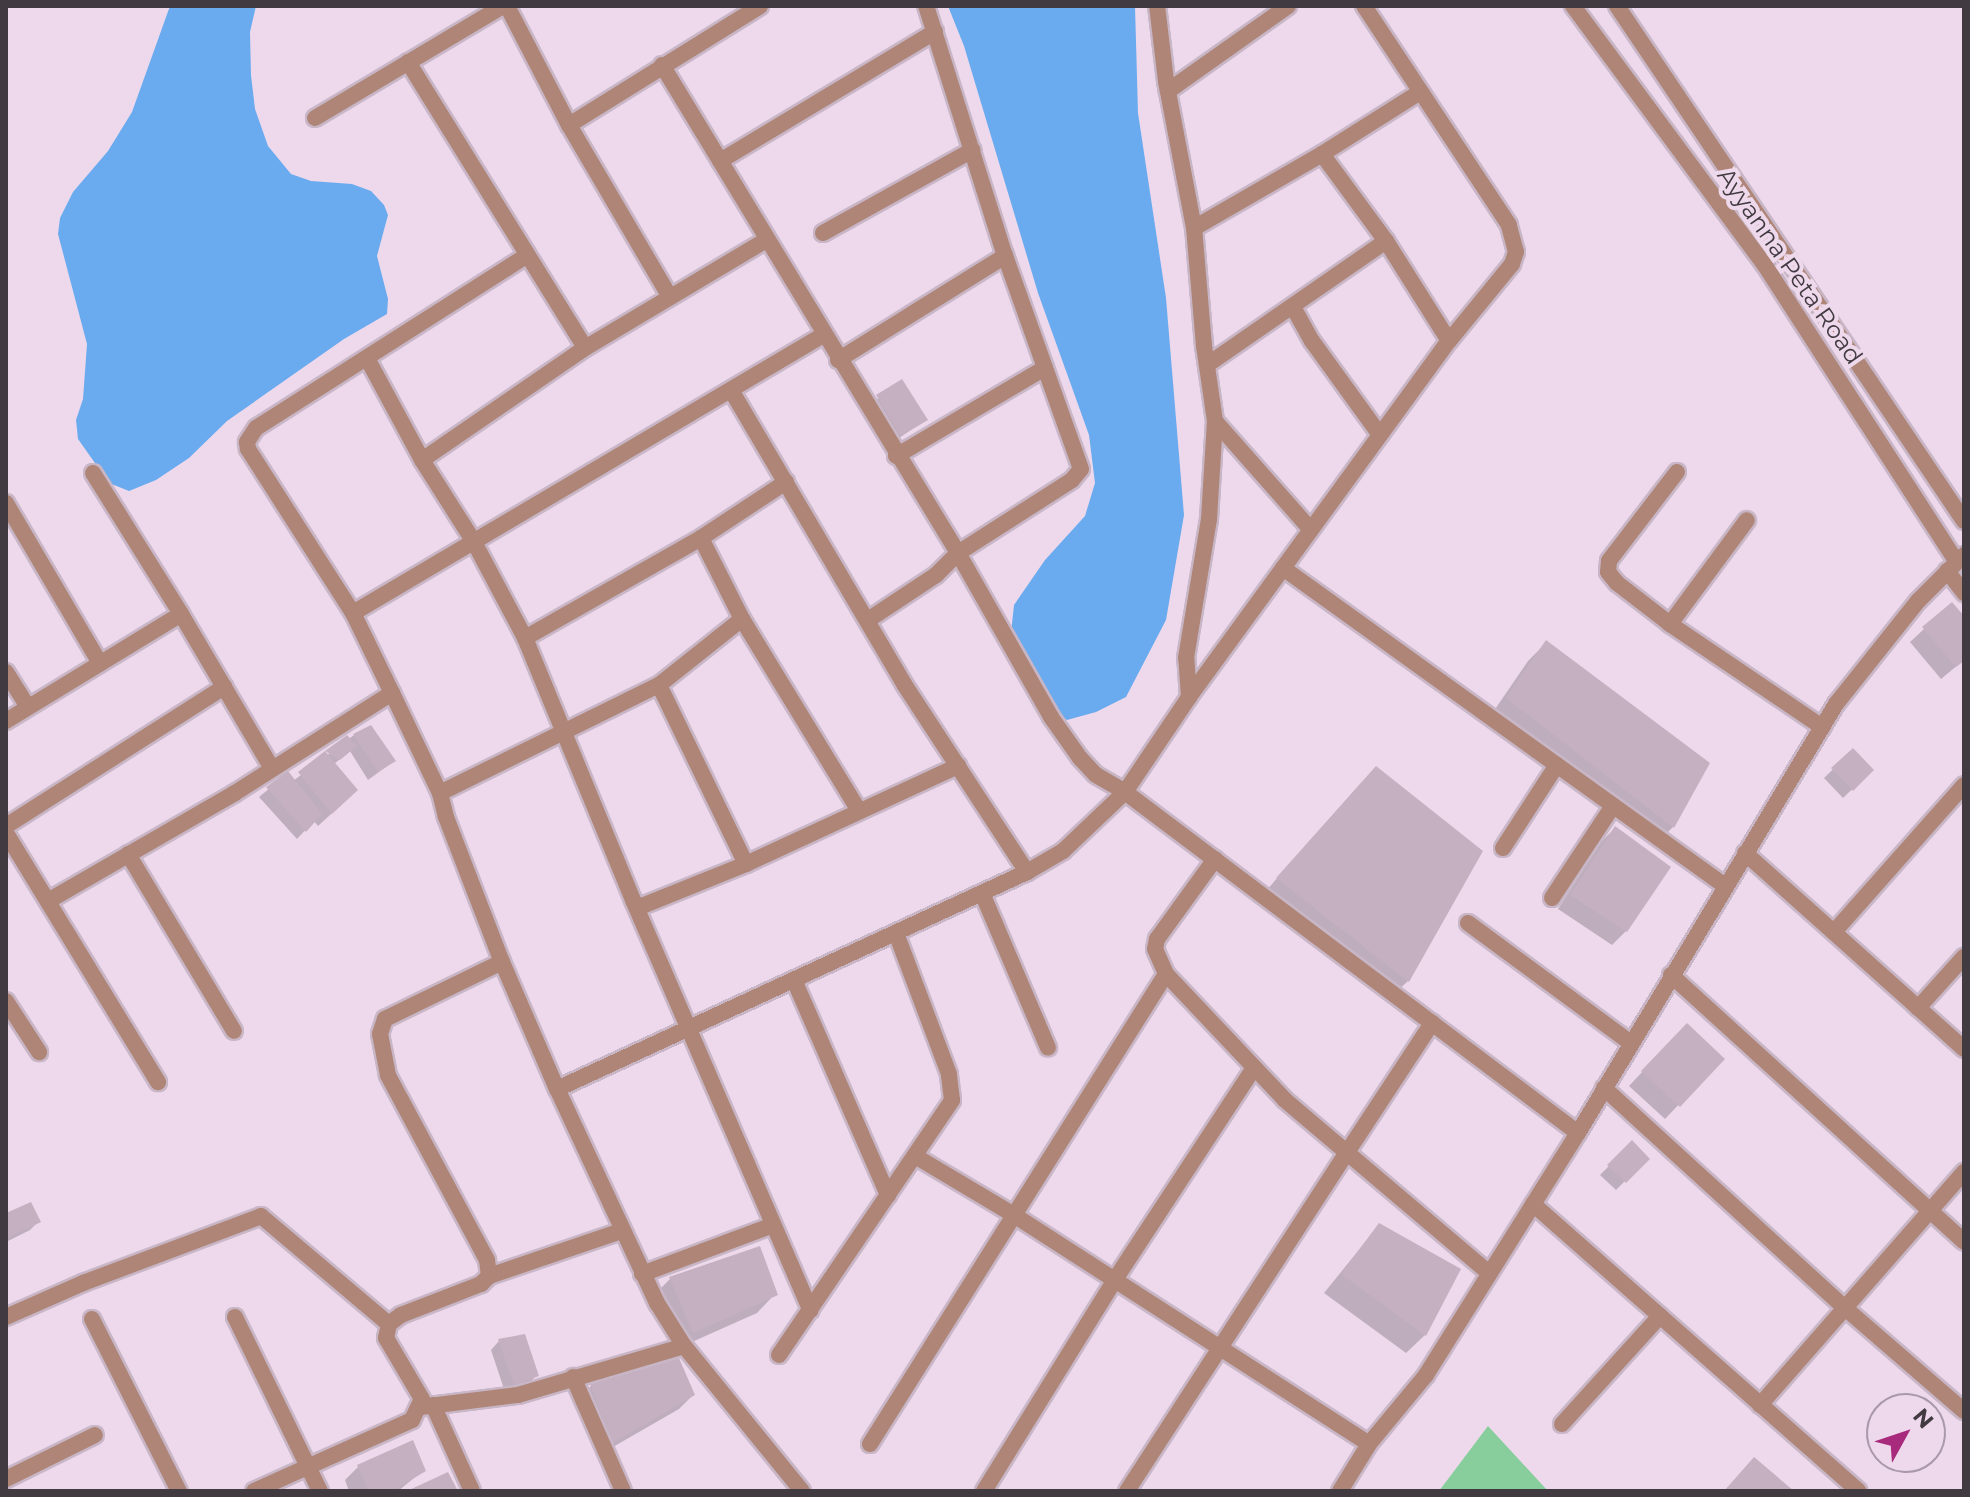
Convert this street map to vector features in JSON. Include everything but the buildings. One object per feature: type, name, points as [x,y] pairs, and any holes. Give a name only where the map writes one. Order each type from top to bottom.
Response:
[{"type":"street","points":[[315,118],[505,6],[569,125],[670,297]]},
{"type":"street","points":[[569,125],[760,6]]},
{"type":"street","points":[[868,620],[936,575],[958,553],[1080,472],[1077,453],[1005,256],[926,6]]},
{"type":"street","points":[[1157,6],[1168,91],[1194,228],[1215,421],[1209,519],[1186,658],[1189,697]]},
{"type":"street","points":[[1168,91],[1288,6]]},
{"type":"street","points":[[557,1089],[1027,872],[1063,851],[1125,792],[1189,697],[1449,341],[1512,264],[1516,252],[1509,225],[1364,6]]},
{"type":"street","name":"Ayyanna Peta Road","points":[[1573,6],[1764,264],[1956,562],[1964,593]]},
{"type":"street","points":[[1617,6],[1964,521]]},
{"type":"street","points":[[720,161],[935,32]]},
{"type":"street","points":[[408,62],[585,348]]},
{"type":"street","points":[[662,65],[896,456],[958,553],[1065,739],[1096,775],[1125,792],[1578,1133]]},
{"type":"street","points":[[1194,228],[1322,154],[1420,92]]},
{"type":"street","points":[[823,233],[973,150]]},
{"type":"street","points":[[1322,154],[1386,241],[1449,341]]},
{"type":"street","points":[[422,460],[585,348],[766,240]]},
{"type":"street","points":[[1207,365],[1386,241]]},
{"type":"street","points":[[526,256],[368,360],[256,428],[247,442],[248,449],[353,613],[440,793],[446,817],[502,962],[642,1274],[684,1346],[802,1491]]},
{"type":"street","points":[[838,360],[1005,256]]},
{"type":"street","points":[[1293,307],[1312,341],[1380,435]]},
{"type":"street","points":[[353,613],[823,335]]},
{"type":"street","points":[[368,360],[422,460],[474,542],[525,638],[810,1310]]},
{"type":"street","points":[[896,456],[1045,368]]},
{"type":"street","points":[[731,390],[868,620],[1027,872]]},
{"type":"street","points":[[1215,421],[1311,530]]},
{"type":"street","points":[[1677,472],[1607,566],[1617,583],[1670,624],[1822,727]]},
{"type":"street","points":[[93,473],[271,767]]},
{"type":"street","points":[[525,638],[701,538],[786,482]]},
{"type":"street","points":[[6,503],[100,663]]},
{"type":"street","points":[[1670,624],[1747,520]]},
{"type":"street","points":[[701,538],[742,619],[859,811]]},
{"type":"street","points":[[1340,1491],[1369,1444],[1426,1375],[1578,1133],[1822,727],[1909,612],[1956,562]]},
{"type":"street","points":[[1283,568],[1725,886]]},
{"type":"street","points":[[6,721],[181,614]]},
{"type":"street","points":[[440,793],[659,685],[742,619]]},
{"type":"street","points":[[6,672],[28,707]]},
{"type":"street","points":[[659,685],[746,864]]},
{"type":"street","points":[[6,826],[224,687]]},
{"type":"street","points":[[48,901],[235,793],[271,767],[392,693]]},
{"type":"street","points":[[1503,848],[1557,765]]},
{"type":"street","points":[[637,908],[746,864],[958,766]]},
{"type":"street","points":[[1834,932],[1964,785]]},
{"type":"street","points":[[1552,898],[1613,806]]},
{"type":"street","points":[[6,833],[158,1082]]},
{"type":"street","points":[[1745,853],[1964,1049]]},
{"type":"street","points":[[128,854],[234,1031]]},
{"type":"street","points":[[1215,859],[1157,939],[1155,949],[1166,974],[1253,1069],[1346,1154],[1489,1273]]},
{"type":"street","points":[[982,893],[1048,1048]]},
{"type":"street","points":[[1468,923],[1631,1043]]},
{"type":"street","points":[[779,1355],[948,1107],[953,1092],[896,933]]},
{"type":"street","points":[[1918,1008],[1964,957]]},
{"type":"street","points":[[489,1276],[487,1260],[388,1075],[380,1034],[385,1019],[502,962]]},
{"type":"street","points":[[870,1444],[1166,974]]},
{"type":"street","points":[[1671,975],[1964,1242]]},
{"type":"street","points":[[794,980],[888,1195]]},
{"type":"street","points":[[6,1001],[39,1052]]},
{"type":"street","points":[[1127,1491],[1432,1023]]},
{"type":"street","points":[[984,1491],[1114,1281],[1253,1069]]},
{"type":"street","points":[[1604,1088],[1845,1308],[1964,1411]]},
{"type":"street","points":[[915,1156],[1014,1215],[1369,1444]]},
{"type":"street","points":[[1760,1405],[1964,1172]]},
{"type":"street","points":[[1533,1204],[1858,1491]]},
{"type":"street","points":[[6,1317],[83,1283],[261,1216],[389,1324]]},
{"type":"street","points":[[642,1274],[773,1225]]},
{"type":"street","points":[[472,1491],[427,1406],[386,1338],[389,1324],[401,1315],[481,1284],[489,1276],[621,1231]]},
{"type":"street","points":[[1562,1424],[1660,1316]]},
{"type":"street","points":[[235,1317],[320,1491]]},
{"type":"street","points":[[92,1319],[179,1491]]},
{"type":"street","points":[[254,1491],[402,1426],[427,1406],[518,1395],[684,1346]]},
{"type":"street","points":[[573,1377],[623,1491]]},
{"type":"street","points":[[6,1479],[95,1435]]},
{"type":"green space","points":[[1488,1426],[1548,1491],[1439,1491]]},
{"type":"water","points":[[170,6],[256,6],[250,32],[251,75],[255,109],[268,146],[291,174],[311,181],[352,184],[371,191],[384,205],[388,215],[377,256],[388,299],[387,314],[344,339],[227,421],[189,458],[156,480],[129,491],[109,483],[78,439],[76,420],[83,399],[87,344],[58,234],[60,218],[73,192],[108,151],[132,112]]},
{"type":"water","points":[[948,6],[1135,6],[1138,113],[1166,298],[1184,515],[1166,620],[1126,697],[1096,712],[1067,720],[1046,705],[1010,642],[1014,605],[1045,560],[1085,516],[1095,483],[1089,435],[1038,293],[964,46]]}]
